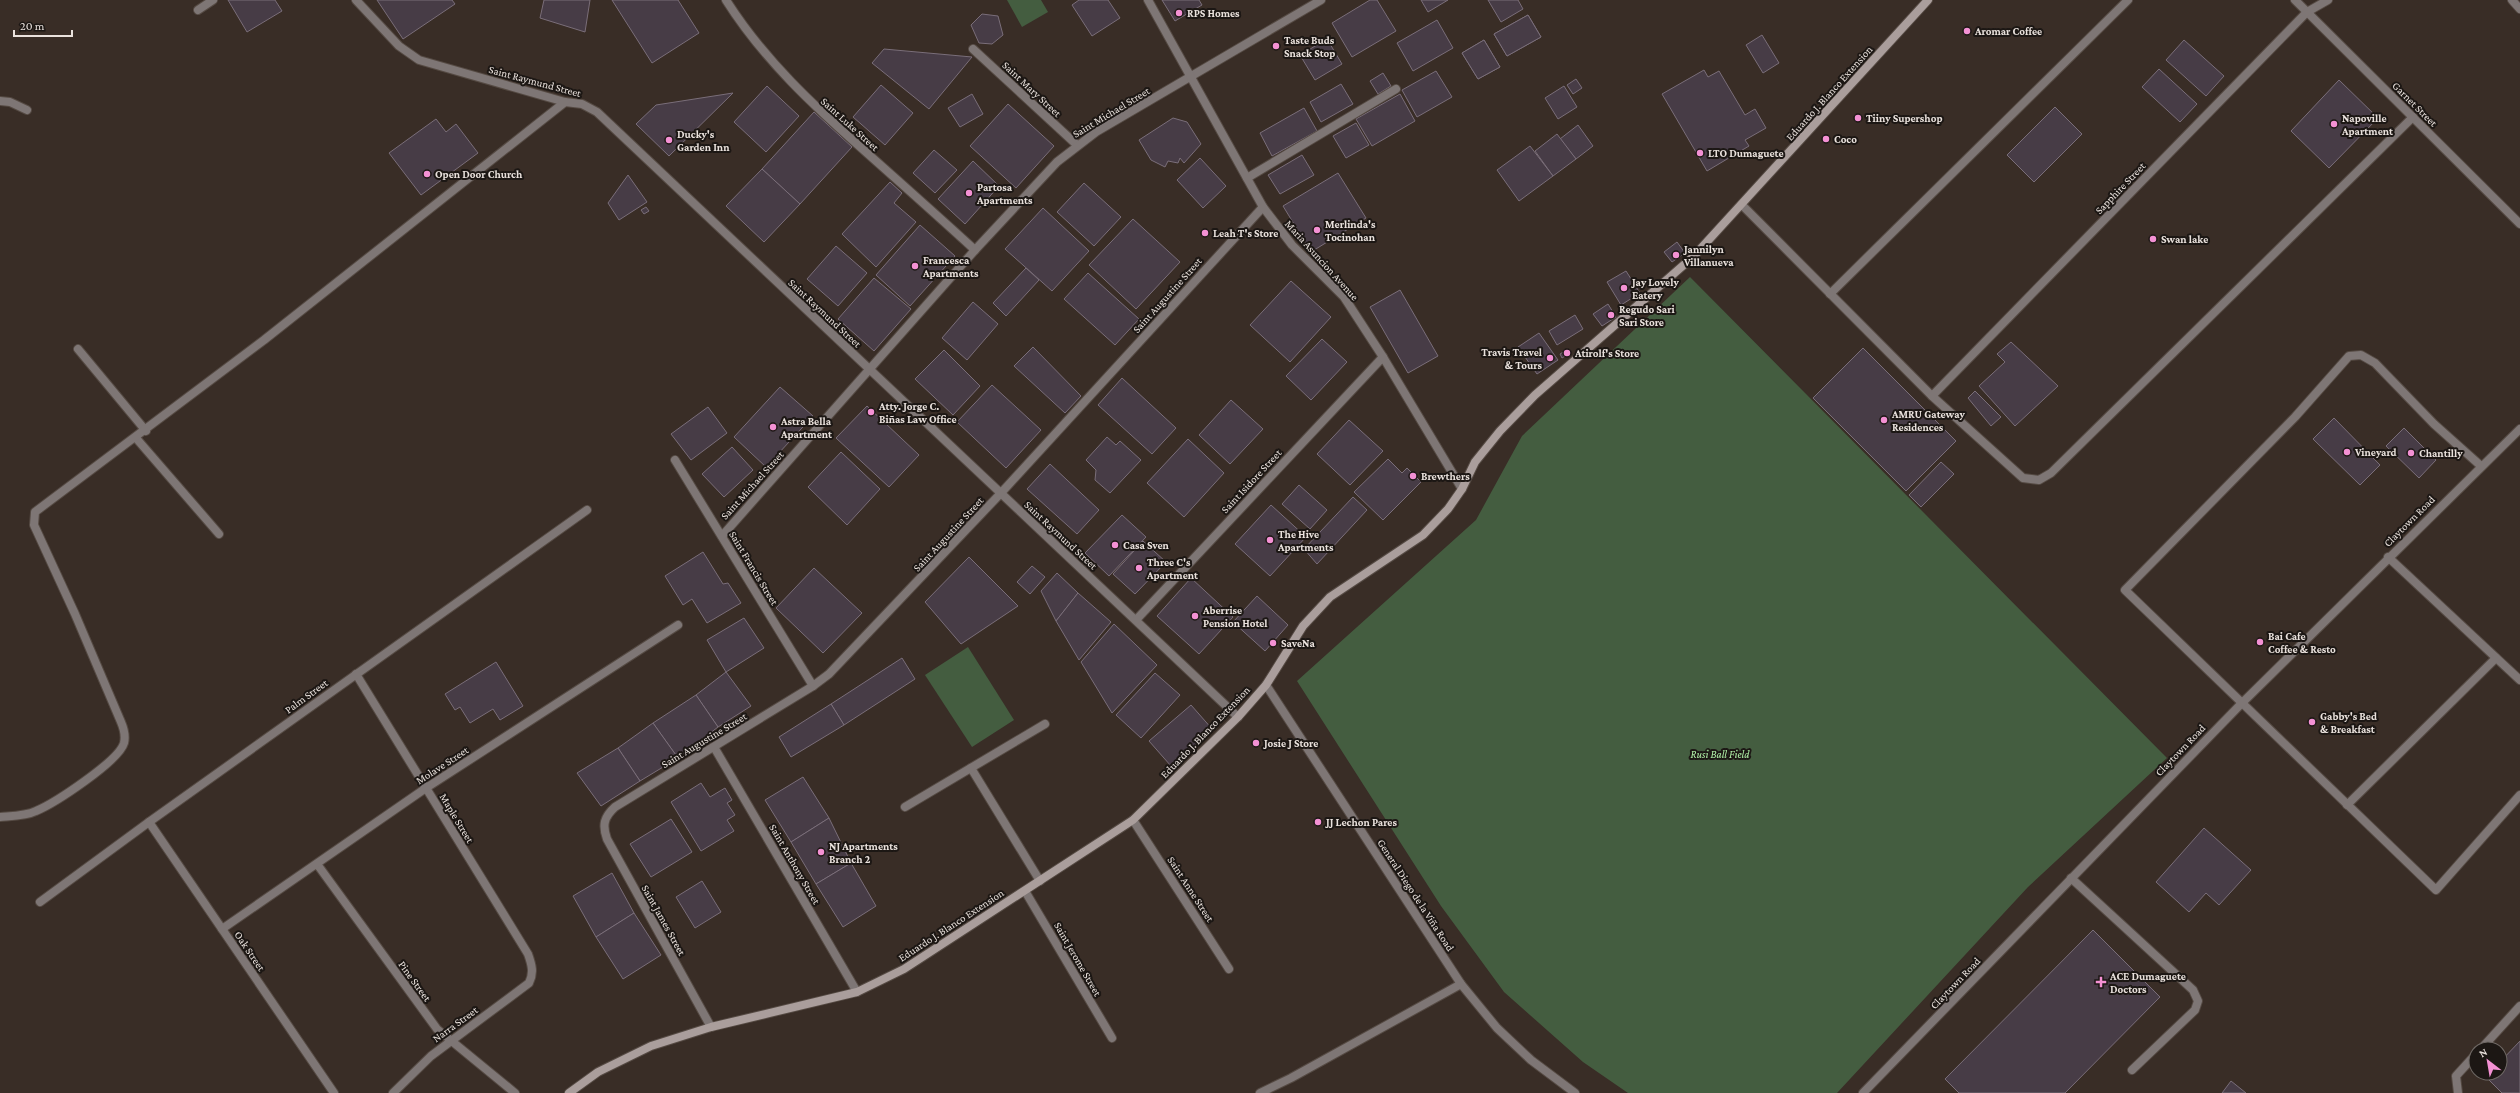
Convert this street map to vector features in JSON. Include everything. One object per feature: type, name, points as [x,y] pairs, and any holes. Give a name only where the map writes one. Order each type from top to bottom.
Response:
[{"type":"main road","name":"Eduardo J. Blanco Extension","points":[[569,1093],[598,1072],[651,1046],[710,1027],[857,992],[904,969],[1134,820],[1238,717],[1266,685],[1303,626],[1330,597],[1423,535],[1448,509],[1462,489],[1475,462],[1500,431],[1525,405],[1680,269],[1742,205],[1928,0]]},
{"type":"street","points":[[198,10],[213,0]]},
{"type":"street","name":"Saint Raymund Street","points":[[356,0],[399,46],[419,60],[565,102],[582,104],[597,112],[1238,717]]},
{"type":"street","name":"Saint Luke Street","points":[[726,0],[742,25],[768,59],[803,96],[975,250]]},
{"type":"street","name":"Maria Asuncion Avenue","points":[[1148,0],[1262,207],[1292,245],[1344,297],[1383,357],[1462,489]]},
{"type":"street","name":"Saint Michael Street","points":[[722,536],[975,250],[1057,162],[1077,145],[1321,0]]},
{"type":"street","points":[[1830,294],[2128,0]]},
{"type":"street","name":"Garnet Street","points":[[2294,0],[2520,224]]},
{"type":"street","name":"Sapphire Street","points":[[1932,396],[2307,12],[2328,0]]},
{"type":"street","points":[[2512,0],[2520,9]]},
{"type":"street","name":"Saint Mary Street","points":[[973,49],[1077,145]]},
{"type":"street","points":[[1247,178],[1396,89]]},
{"type":"street","points":[[0,101],[10,102],[27,110]]},
{"type":"street","points":[[0,817],[35,812],[61,798],[110,762],[120,753],[124,743],[125,733],[122,722],[76,614],[34,525],[36,512],[146,431],[565,102]]},
{"type":"street","points":[[1742,205],[1932,396],[2024,478],[2039,480],[2056,467],[2413,117]]},
{"type":"street","name":"Saint Augustine Street","points":[[604,822],[607,814],[615,807],[813,686],[844,660],[1001,493],[1262,207]]},
{"type":"street","points":[[78,349],[146,431]]},
{"type":"street","points":[[2480,466],[2434,424],[2375,363],[2366,357],[2355,355],[2342,362],[2295,417],[2125,590],[2241,704],[2436,890],[2520,795]]},
{"type":"street","name":"Saint Isidore Street","points":[[1136,620],[1383,357]]},
{"type":"street","name":"Claytown Road","points":[[1863,1093],[2241,704],[2480,466],[2520,429]]},
{"type":"street","points":[[136,438],[219,534]]},
{"type":"street","name":"Saint Francis Street","points":[[675,460],[813,686]]},
{"type":"street","name":"Palm Street","points":[[40,902],[149,822],[587,510]]},
{"type":"street","points":[[2388,557],[2520,680]]},
{"type":"street","name":"Molave Street","points":[[222,929],[426,788],[678,625]]},
{"type":"street","points":[[2347,805],[2496,658]]},
{"type":"street","name":"Maple Street","points":[[356,674],[528,954],[533,976]]},
{"type":"street","name":"General Diego de la Viña Road","points":[[1266,685],[1461,984],[1497,1028],[1531,1060],[1575,1093]]},
{"type":"street","points":[[905,807],[1045,724]]},
{"type":"street","name":"Saint Anthony Street","points":[[714,747],[857,992]]},
{"type":"street","points":[[971,768],[1040,881]]},
{"type":"street","name":"Saint Anne Street","points":[[1134,820],[1229,969]]},
{"type":"street","name":"Oak Street","points":[[149,822],[334,1093]]},
{"type":"street","name":"Saint James Street","points":[[604,822],[607,839],[710,1027]]},
{"type":"street","name":"Pine Street","points":[[317,864],[425,1014],[450,1041],[514,1093]]},
{"type":"street","points":[[2071,878],[2193,990],[2198,1001],[2195,1010],[2132,1070]]},
{"type":"street","name":"Saint Jerome Street","points":[[1025,891],[1112,1038]]},
{"type":"street","name":"Narra Street","points":[[393,1093],[431,1056],[521,990],[533,976]]},
{"type":"street","points":[[1260,1093],[1291,1078],[1461,984]]},
{"type":"street","points":[[2488,1041],[2520,1006]]},
{"type":"street","points":[[2458,1093],[2456,1076],[2468,1063]]},
{"type":"green space","points":[[1007,0],[1041,0],[1048,12],[1022,27]]},
{"type":"green space","name":"Rusi Ball Field","points":[[1690,277],[2167,758],[2028,887],[1837,1093],[1628,1093],[1583,1062],[1504,992],[1441,906],[1297,681],[1476,520],[1522,436]]},
{"type":"green space","points":[[968,647],[1014,720],[972,747],[925,675]]},
{"type":"building","points":[[228,0],[275,0],[282,11],[247,32]]},
{"type":"building","points":[[377,0],[452,0],[455,4],[403,39]]},
{"type":"building","points":[[544,0],[590,0],[585,32],[540,18]]},
{"type":"building","points":[[612,0],[678,0],[699,33],[652,63]]},
{"type":"building","points":[[1079,0],[1108,0],[1120,18],[1092,36],[1072,5]]},
{"type":"building","name":"RPS Homes","points":[[1162,0],[1199,0],[1202,5],[1175,21]]},
{"type":"building","points":[[1370,0],[1377,0],[1396,31],[1352,57],[1332,23]]},
{"type":"building","points":[[1421,0],[1448,0],[1428,12]]},
{"type":"building","points":[[1488,0],[1518,0],[1523,9],[1501,22]]},
{"type":"building","points":[[982,14],[998,16],[1003,35],[992,44],[979,43],[971,25]]},
{"type":"building","points":[[1528,15],[1541,37],[1507,56],[1494,34]]},
{"type":"building","points":[[1528,15],[1541,37],[1507,56],[1494,34]]},
{"type":"building","points":[[1437,20],[1453,48],[1413,71],[1397,43]]},
{"type":"building","points":[[1762,35],[1779,63],[1763,73],[1746,45]]},
{"type":"building","points":[[1327,39],[1342,64],[1315,80],[1300,55]]},
{"type":"building","points":[[1484,40],[1500,67],[1478,79],[1462,53]]},
{"type":"building","points":[[1484,40],[1500,67],[1478,79],[1462,53]]},
{"type":"building","points":[[2184,40],[2224,76],[2206,96],[2166,60]]},
{"type":"building","points":[[884,49],[972,57],[929,109],[872,63]]},
{"type":"building","points":[[2159,69],[2197,104],[2180,122],[2142,87]]},
{"type":"building","points":[[1704,70],[1708,77],[1719,71],[1745,115],[1755,109],[1766,128],[1745,140],[1749,146],[1707,171],[1662,94]]},
{"type":"building","points":[[1436,71],[1452,97],[1417,117],[1402,90]]},
{"type":"building","points":[[1383,73],[1391,86],[1378,94],[1370,81]]},
{"type":"building","points":[[1576,79],[1582,88],[1573,94],[1567,85]]},
{"type":"building","name":"Napoville Apartment","points":[[2339,80],[2378,118],[2329,168],[2291,131]]},
{"type":"building","points":[[1341,84],[1353,104],[1321,122],[1310,102]]},
{"type":"building","points":[[881,85],[913,113],[885,145],[853,117]]},
{"type":"building","points":[[767,86],[799,116],[766,152],[734,122]]},
{"type":"building","points":[[1564,86],[1577,107],[1558,119],[1545,98]]},
{"type":"building","name":"Ducky's Garden Inn","points":[[733,93],[669,156],[636,124],[656,105]]},
{"type":"building","points":[[972,94],[983,114],[960,127],[948,108]]},
{"type":"building","points":[[1400,94],[1415,121],[1372,146],[1356,119]]},
{"type":"building","points":[[1008,104],[1054,146],[1016,188],[970,146]]},
{"type":"building","points":[[2055,107],[2082,134],[2034,182],[2007,155]]},
{"type":"building","points":[[1304,108],[1317,131],[1272,156],[1260,133]]},
{"type":"building","points":[[814,112],[852,147],[800,204],[762,169]]},
{"type":"building","points":[[1173,118],[1187,122],[1201,144],[1184,163],[1180,158],[1178,163],[1168,161],[1165,167],[1151,160],[1139,140]]},
{"type":"building","name":"Open Door Church","points":[[436,119],[446,132],[456,124],[478,153],[421,195],[389,153]]},
{"type":"building","points":[[1356,123],[1369,145],[1346,158],[1333,136]]},
{"type":"building","points":[[1578,125],[1593,146],[1576,159],[1560,139]]},
{"type":"building","points":[[1557,134],[1576,159],[1553,176],[1535,151]]},
{"type":"building","points":[[1530,146],[1553,176],[1519,201],[1497,170]]},
{"type":"building","points":[[934,150],[957,170],[935,193],[913,173]]},
{"type":"building","points":[[1302,155],[1314,175],[1280,194],[1268,175]]},
{"type":"building","points":[[1200,158],[1226,186],[1203,208],[1177,180]]},
{"type":"building","name":"Partosa Apartments","points":[[973,161],[999,186],[965,224],[938,199]]},
{"type":"building","points":[[762,169],[800,204],[764,242],[726,206]]},
{"type":"building","points":[[1338,173],[1366,218],[1311,252],[1283,206]]},
{"type":"building","points":[[628,175],[647,202],[619,220],[608,203]]},
{"type":"building","points":[[890,182],[902,193],[894,203],[916,222],[876,267],[842,234]]},
{"type":"building","points":[[1084,183],[1121,217],[1094,246],[1057,212]]},
{"type":"building","points":[[646,207],[649,211],[644,214],[641,210]]},
{"type":"building","points":[[1043,208],[1089,251],[1052,291],[1005,249]]},
{"type":"building","points":[[1133,219],[1180,262],[1136,309],[1089,265]]},
{"type":"building","name":"Francesca Apartments","points":[[920,225],[955,256],[910,306],[876,275]]},
{"type":"building","points":[[1677,242],[1685,253],[1672,262],[1664,252]]},
{"type":"building","points":[[836,246],[867,273],[838,306],[807,279]]},
{"type":"building","points":[[1026,268],[1039,280],[1006,316],[993,303]]},
{"type":"building","name":"Jay Lovely Eatery","points":[[1626,271],[1640,293],[1621,305],[1607,282]]},
{"type":"building","points":[[1088,273],[1139,319],[1115,345],[1064,299]]},
{"type":"building","points":[[874,278],[911,309],[874,351],[838,319]]},
{"type":"building","points":[[1291,281],[1331,317],[1290,362],[1250,325]]},
{"type":"building","points":[[1400,290],[1438,356],[1408,373],[1370,307]]},
{"type":"building","points":[[973,302],[998,324],[967,360],[942,338]]},
{"type":"building","points":[[1608,304],[1616,317],[1602,326],[1593,314]]},
{"type":"building","points":[[1575,315],[1583,329],[1557,345],[1549,331]]},
{"type":"building","points":[[1539,333],[1558,360],[1537,374],[1518,347]]},
{"type":"building","points":[[1322,339],[1347,362],[1311,400],[1286,376]]},
{"type":"building","points":[[2011,342],[2058,386],[2015,426],[1979,386],[2005,362],[1997,354]]},
{"type":"building","points":[[1033,347],[1081,396],[1065,413],[1014,366]]},
{"type":"building","name":"AMRU Gateway Residences","points":[[1863,348],[1956,441],[1906,491],[1813,398]]},
{"type":"building","points":[[1568,349],[1570,353],[1562,358],[1560,354]]},
{"type":"building","points":[[944,350],[980,386],[953,415],[915,379]]},
{"type":"building","points":[[1122,378],[1176,428],[1152,454],[1098,405]]},
{"type":"building","points":[[992,385],[1041,430],[1006,468],[957,422]]},
{"type":"building","name":"Astra Bella Apartment","points":[[780,387],[813,416],[766,467],[734,437]]},
{"type":"building","points":[[1975,391],[2001,417],[1991,426],[1968,398]]},
{"type":"building","points":[[1231,400],[1263,429],[1230,464],[1199,435]]},
{"type":"building","points":[[867,406],[919,455],[889,487],[836,438]]},
{"type":"building","points":[[708,407],[727,433],[691,460],[671,434]]},
{"type":"building","name":"Vineyard","points":[[2334,418],[2380,465],[2360,485],[2313,439]]},
{"type":"building","points":[[1349,420],[1383,451],[1350,485],[1317,454]]},
{"type":"building","name":"Chantilly","points":[[2404,428],[2436,460],[2419,478],[2386,446]]},
{"type":"building","points":[[1107,437],[1116,445],[1120,441],[1141,460],[1110,493],[1095,480],[1096,470],[1086,460]]},
{"type":"building","points":[[1188,439],[1224,473],[1184,517],[1147,483]]},
{"type":"building","points":[[732,447],[753,470],[724,497],[702,474]]},
{"type":"building","points":[[841,452],[880,489],[847,525],[808,487]]},
{"type":"building","points":[[1388,459],[1402,473],[1407,468],[1421,482],[1383,520],[1354,492]]},
{"type":"building","points":[[1941,462],[1954,474],[1921,507],[1909,495]]},
{"type":"building","points":[[1050,464],[1099,510],[1077,534],[1027,489]]},
{"type":"building","points":[[1299,485],[1327,510],[1310,529],[1282,504]]},
{"type":"building","points":[[1353,497],[1367,510],[1317,564],[1304,549]]},
{"type":"building","name":"The Hive Apartments","points":[[1271,505],[1306,537],[1270,576],[1235,544]]},
{"type":"building","name":"Casa Sven","points":[[1122,515],[1146,537],[1109,576],[1085,553]]},
{"type":"building","name":"Three C's Apartment","points":[[1143,541],[1166,562],[1135,594],[1113,574]]},
{"type":"building","points":[[703,552],[723,584],[728,583],[741,603],[707,623],[692,599],[683,605],[665,576]]},
{"type":"building","points":[[969,557],[1018,606],[961,644],[925,602]]},
{"type":"building","points":[[1032,566],[1045,577],[1030,594],[1017,582]]},
{"type":"building","points":[[814,568],[862,613],[823,653],[776,608]]},
{"type":"building","points":[[1057,573],[1078,593],[1056,621],[1041,591]]},
{"type":"building","name":"Aberrise Pension Hotel","points":[[1191,578],[1233,617],[1199,654],[1157,616]]},
{"type":"building","points":[[1078,593],[1111,622],[1079,660],[1056,621]]},
{"type":"building","points":[[1257,596],[1288,625],[1265,651],[1233,622]]},
{"type":"building","points":[[744,618],[764,648],[726,672],[707,640]]},
{"type":"building","points":[[1114,624],[1157,665],[1112,713],[1081,662]]},
{"type":"building","points":[[902,658],[915,679],[844,725],[831,704]]},
{"type":"building","points":[[496,662],[523,706],[500,720],[493,709],[470,723],[460,707],[455,710],[445,694]]},
{"type":"building","points":[[726,672],[751,706],[718,727],[696,695]]},
{"type":"building","points":[[1155,673],[1180,695],[1141,738],[1116,715]]},
{"type":"building","points":[[696,695],[718,727],[678,758],[653,723]]},
{"type":"building","points":[[831,704],[844,725],[791,757],[779,737]]},
{"type":"building","points":[[1191,705],[1213,730],[1171,766],[1149,741]]},
{"type":"building","points":[[653,723],[678,758],[640,781],[618,748]]},
{"type":"building","points":[[618,748],[640,781],[601,806],[577,773]]},
{"type":"building","points":[[803,777],[829,818],[791,842],[765,800]]},
{"type":"building","points":[[701,783],[710,797],[725,788],[732,800],[727,803],[735,815],[727,820],[734,831],[701,851],[671,802]]},
{"type":"building","name":"NJ Apartments Branch 2","points":[[829,818],[851,863],[816,884],[791,842]]},
{"type":"building","points":[[671,819],[692,852],[651,877],[630,844]]},
{"type":"building","points":[[2204,828],[2251,870],[2219,905],[2206,893],[2189,912],[2156,882]]},
{"type":"building","points":[[851,863],[876,906],[843,927],[816,884]]},
{"type":"building","points":[[612,873],[634,913],[596,937],[573,896]]},
{"type":"building","points":[[702,881],[721,912],[695,928],[676,897]]},
{"type":"building","points":[[634,913],[661,955],[623,979],[596,937]]},
{"type":"building","points":[[2093,930],[2160,997],[2065,1093],[1959,1093],[1945,1079]]},
{"type":"building","points":[[2520,1041],[2520,1093],[2502,1093],[2490,1081],[2508,1081],[2508,1054]]},
{"type":"building","points":[[2231,1081],[2246,1093],[2222,1093]]},
{"type":"place","name":"RPS Homes","points":[[1179,13]]},
{"type":"place","name":"Aromar Coffee","points":[[1967,31]]},
{"type":"place","name":"Taste Buds Snack Stop","points":[[1276,46]]},
{"type":"place","name":"Tiiny Supershop","points":[[1858,118]]},
{"type":"place","name":"Napoville Apartment","points":[[2334,124]]},
{"type":"place","name":"Coco","points":[[1826,139]]},
{"type":"place","name":"Ducky's Garden Inn","points":[[669,140]]},
{"type":"place","name":"LTO Dumaguete","points":[[1700,153]]},
{"type":"place","name":"Open Door Church","points":[[427,174]]},
{"type":"place","name":"Partosa Apartments","points":[[969,193]]},
{"type":"place","name":"Merlinda's Tocinohan","points":[[1317,230]]},
{"type":"place","name":"Leah T's Store","points":[[1205,233]]},
{"type":"place","name":"Swan lake","points":[[2153,239]]},
{"type":"place","name":"Jannilyn Villanueva","points":[[1676,255]]},
{"type":"place","name":"Francesca Apartments","points":[[915,266]]},
{"type":"place","name":"Jay Lovely Eatery","points":[[1624,288]]},
{"type":"place","name":"Regudo Sari Sari Store","points":[[1611,315]]},
{"type":"place","name":"Atirolf's Store","points":[[1567,353]]},
{"type":"place","name":"Travis Travel & Tours","points":[[1550,358]]},
{"type":"place","name":"Atty. Jorge C. Biñas Law Office","points":[[871,412]]},
{"type":"place","name":"AMRU Gateway Residences","points":[[1884,420]]},
{"type":"place","name":"Astra Bella Apartment","points":[[773,427]]},
{"type":"place","name":"Vineyard","points":[[2347,452]]},
{"type":"place","name":"Chantilly","points":[[2411,453]]},
{"type":"place","name":"Brewthers","points":[[1413,476]]},
{"type":"place","name":"The Hive Apartments","points":[[1270,540]]},
{"type":"place","name":"Casa Sven","points":[[1115,545]]},
{"type":"place","name":"Three C's Apartment","points":[[1139,568]]},
{"type":"place","name":"Aberrise Pension Hotel","points":[[1195,616]]},
{"type":"place","name":"Bai Cafe Coffee & Resto","points":[[2260,642]]},
{"type":"place","name":"SaveNa","points":[[1273,643]]},
{"type":"place","name":"Gabby's Bed & Breakfast","points":[[2312,722]]},
{"type":"place","name":"Josie J Store","points":[[1256,743]]},
{"type":"place","name":"JJ Lechon Pares","points":[[1318,822]]},
{"type":"place","name":"NJ Apartments Branch 2","points":[[821,852]]},
{"type":"place","name":"ACE Dumaguete Doctors","points":[[2101,982]]}]
